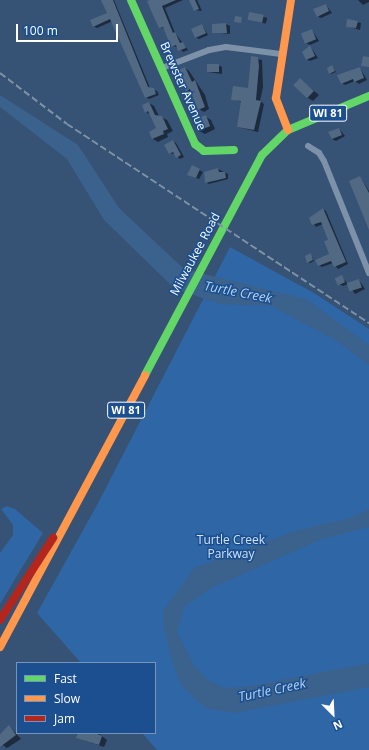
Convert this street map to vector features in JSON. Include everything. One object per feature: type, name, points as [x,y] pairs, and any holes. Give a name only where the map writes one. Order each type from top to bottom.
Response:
[{"type":"main road","name":"Brewster Avenue","points":[[131,0],[195,144],[204,151],[234,150]]},
{"type":"main road","points":[[288,130],[276,98],[281,54],[291,0]]},
{"type":"main road","name":"WI 81","points":[[288,130],[369,96]]},
{"type":"main road","name":"Milwaukee Road","points":[[0,647],[40,576],[70,514],[262,155],[288,130]]},
{"type":"main road","name":"Milwaukee Road","points":[[0,620],[70,514]]},
{"type":"street","points":[[162,68],[202,52],[220,48],[238,47],[281,54]]},
{"type":"street","points":[[308,146],[319,153],[324,161],[369,273]]},
{"type":"green space","name":"Turtle Creek Parkway","points":[[230,247],[314,293],[369,329],[369,750],[157,750],[143,734],[156,734],[156,662],[80,662],[37,613],[97,505]]},
{"type":"green space","points":[[7,506],[15,509],[43,533],[0,604],[0,553],[13,535],[13,525],[1,509]]},
{"type":"water","name":"Turtle Creek","points":[[0,95],[78,145],[119,208],[184,269],[306,299],[369,345],[369,365],[337,341],[271,306],[219,304],[174,288],[104,220],[67,159],[0,107]]},
{"type":"water","name":"Turtle Creek","points":[[369,509],[369,527],[322,539],[211,588],[184,607],[177,632],[193,664],[208,680],[225,688],[246,687],[369,663],[369,687],[235,713],[205,708],[181,685],[172,661],[164,627],[163,611],[194,568],[295,531],[350,518]]},
{"type":"building","points":[[101,0],[113,0],[148,87],[154,88],[156,94],[145,98],[110,19],[93,27],[90,20],[107,13]]},
{"type":"building","points":[[176,0],[162,6],[173,33],[175,32],[180,43],[183,42],[186,48],[178,51],[176,45],[171,47],[163,27],[159,28],[153,15],[147,1]]},
{"type":"building","points":[[189,0],[195,0],[199,9],[194,11]]},
{"type":"building","points":[[326,4],[329,11],[317,17],[313,9]]},
{"type":"building","points":[[249,12],[264,15],[262,23],[247,20]]},
{"type":"building","points":[[235,16],[242,17],[241,23],[234,22]]},
{"type":"building","points":[[347,19],[358,21],[356,28],[346,27]]},
{"type":"building","points":[[226,23],[227,33],[212,33],[212,24]]},
{"type":"building","points":[[202,24],[206,33],[195,38],[191,29]]},
{"type":"building","points":[[312,29],[316,39],[305,44],[301,33]]},
{"type":"building","points":[[310,45],[315,56],[306,60],[302,52]]},
{"type":"building","points":[[251,56],[258,57],[259,66],[256,100],[261,101],[254,130],[237,127],[241,101],[231,100],[233,86],[248,88]]},
{"type":"building","points":[[363,56],[369,57],[369,67],[361,66]]},
{"type":"building","points":[[207,64],[219,64],[219,72],[207,72]]},
{"type":"building","points":[[332,65],[335,71],[329,74],[327,68]]},
{"type":"building","points":[[185,67],[192,82],[195,80],[205,107],[198,110],[190,89],[186,91],[177,71]]},
{"type":"building","points":[[360,67],[364,78],[354,82],[353,79],[341,84],[337,75]]},
{"type":"building","points":[[300,78],[314,91],[307,98],[293,85]]},
{"type":"building","points":[[149,102],[155,115],[162,116],[168,129],[163,131],[164,134],[152,139],[149,132],[156,128],[148,111],[145,113],[142,105]]},
{"type":"building","points":[[206,115],[210,126],[198,131],[194,119]]},
{"type":"building","points":[[339,128],[342,135],[332,139],[328,132]]},
{"type":"building","points":[[173,140],[181,155],[176,158],[173,152],[169,154],[164,145]]},
{"type":"building","points":[[192,165],[200,169],[196,178],[187,175]]},
{"type":"building","points":[[218,168],[219,172],[225,172],[226,178],[205,183],[204,172]]},
{"type":"building","points":[[360,176],[369,193],[369,230],[349,181]]},
{"type":"building","points":[[323,208],[346,262],[334,267],[331,261],[318,266],[315,260],[329,254],[324,241],[328,240],[321,222],[312,225],[309,218]]},
{"type":"building","points":[[311,253],[313,260],[307,263],[305,256]]},
{"type":"building","points":[[342,275],[345,282],[338,285],[335,278]]},
{"type":"building","points":[[359,279],[362,288],[349,292],[347,283]]},
{"type":"building","points":[[9,725],[16,735],[0,747],[0,734]]},
{"type":"building","points":[[78,734],[97,734],[102,736],[99,745],[76,738]]},
{"type":"railway","points":[[0,73],[67,124],[369,323]]},
{"type":"traffic: fast","points":[[131,0],[195,144],[204,151],[234,150]]},
{"type":"traffic: fast","points":[[145,375],[262,155],[288,130],[369,96]]},
{"type":"traffic: slow","points":[[288,130],[276,98],[291,0]]},
{"type":"traffic: slow","points":[[0,647],[145,375]]},
{"type":"traffic: jam","points":[[0,620],[53,538]]}]
